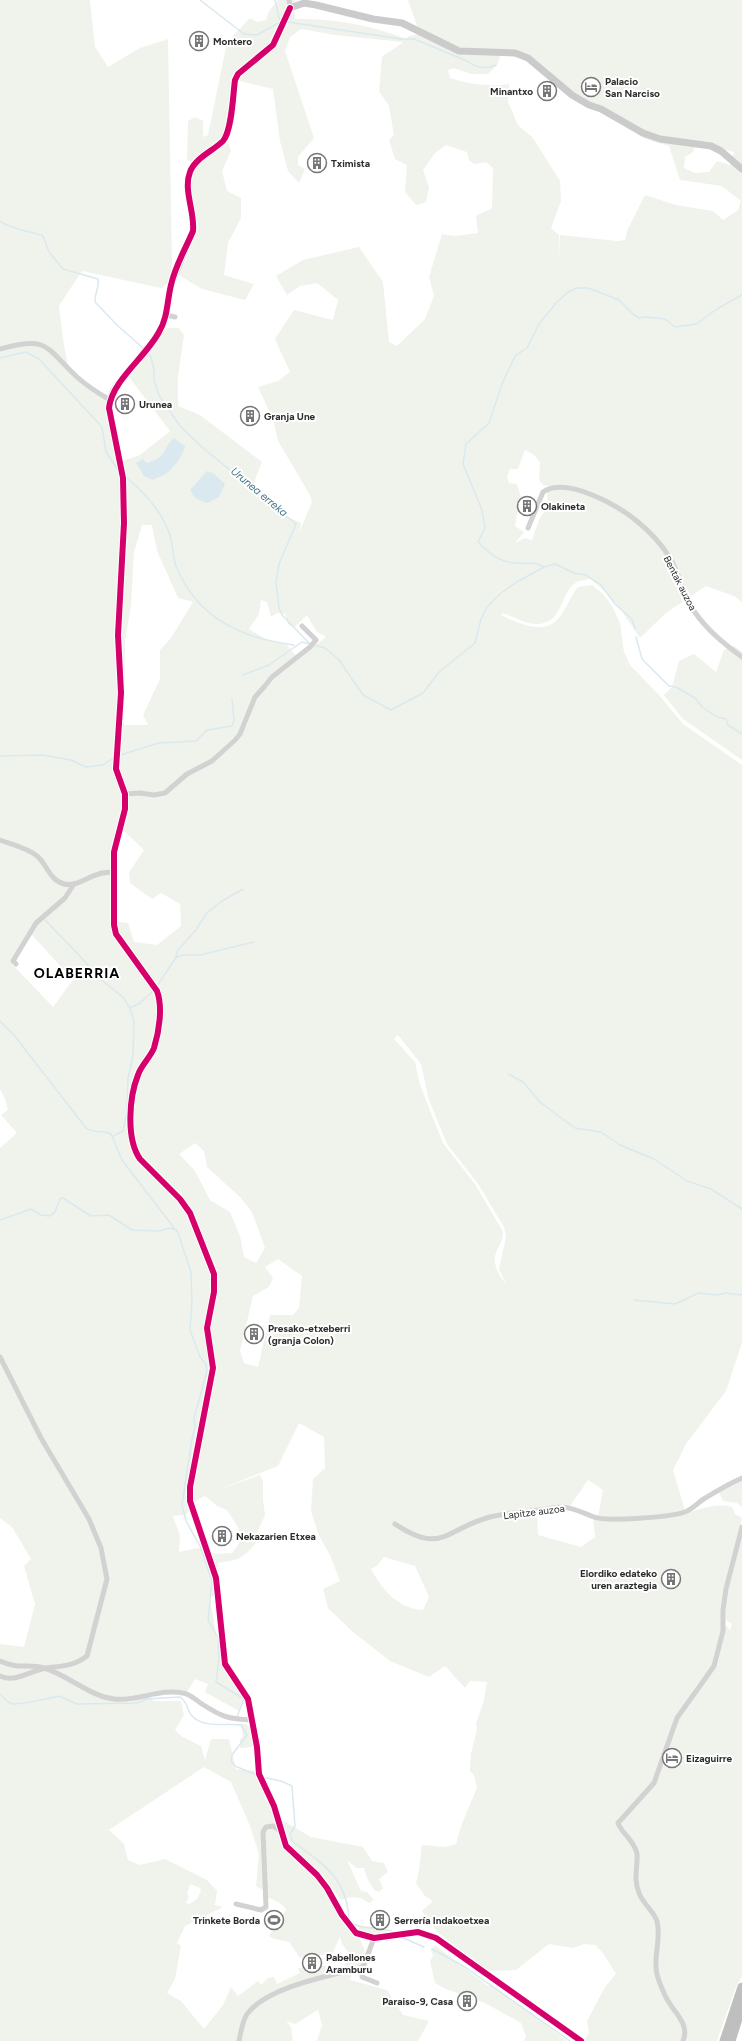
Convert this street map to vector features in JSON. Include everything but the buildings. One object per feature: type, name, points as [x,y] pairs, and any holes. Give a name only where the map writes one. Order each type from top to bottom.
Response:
[{"type":"highway","points":[[724,2041],[742,1987]]},
{"type":"highway","points":[[731,2041],[742,2006]]},
{"type":"street","points":[[289,0],[290,8],[273,45],[238,74],[235,80],[228,132],[224,140],[192,167],[189,174],[188,186],[194,222],[193,231],[171,284],[166,315],[160,332],[114,390],[110,400],[109,408],[124,478],[124,523],[118,635],[121,693],[116,769],[125,794],[125,809],[114,852],[116,934],[157,991],[161,1001],[153,1049],[138,1074],[134,1089],[131,1113],[131,1138],[135,1152],[140,1159],[180,1199],[190,1213],[214,1274],[214,1292],[207,1328],[213,1368],[190,1488],[190,1501],[216,1578],[224,1664],[248,1699],[257,1747],[260,1777],[274,1806],[280,1831],[286,1846],[317,1875],[352,1928],[361,1936],[374,1938],[418,1932],[436,1938],[581,2041]]},
{"type":"street","points":[[290,8],[304,3],[316,4],[373,19],[402,23],[459,51],[515,54],[528,58],[572,94],[589,105],[602,109],[643,133],[660,139],[711,146],[721,151],[742,169]]},
{"type":"street","points":[[166,315],[175,317]]},
{"type":"street","points":[[0,349],[20,344],[35,343],[46,346],[88,386],[110,400]]},
{"type":"street","name":"Bentak auzoa","points":[[528,528],[543,492],[547,489],[562,488],[585,491],[636,520],[646,529],[670,558],[693,609],[710,632],[742,657]]},
{"type":"street","points":[[125,794],[140,793],[154,795],[165,793],[187,774],[212,761],[240,734],[255,697],[272,677],[312,645],[316,640],[302,626]]},
{"type":"street","points":[[0,840],[36,855],[56,880],[64,884],[74,884],[100,873],[114,872]]},
{"type":"street","points":[[16,964],[14,961],[36,923],[65,898],[74,884]]},
{"type":"street","points":[[0,1357],[41,1438],[89,1519],[101,1548],[106,1566],[107,1579],[87,1656],[78,1663],[61,1667],[45,1668],[12,1666],[0,1661]]},
{"type":"street","name":"Lapitze auzoa","points":[[395,1524],[405,1531],[424,1538],[439,1540],[472,1523],[491,1516],[553,1508],[569,1507],[594,1517],[606,1519],[665,1515],[686,1512],[725,1485],[742,1478]]},
{"type":"street","points":[[683,2041],[685,2034],[684,2024],[667,2001],[658,1979],[656,1949],[659,1937],[656,1921],[639,1892],[635,1869],[636,1853],[632,1843],[618,1823],[654,1782],[677,1718],[714,1666],[724,1631],[723,1610],[726,1589],[742,1527]]},
{"type":"street","points":[[0,1676],[6,1679],[20,1677],[45,1668],[60,1673],[99,1694],[113,1699],[126,1700],[161,1693],[187,1694],[214,1712],[230,1720],[252,1720]]},
{"type":"street","points":[[236,1904],[261,1910],[266,1907],[263,1832],[266,1827],[273,1826],[280,1831]]},
{"type":"street","points":[[374,1938],[363,1967],[362,1977],[377,1982]]},
{"type":"street","points":[[239,2041],[246,2017],[264,2000],[308,1980],[363,1967]]},
{"type":"shaded area","points":[[0,0],[90,0],[95,47],[108,67],[140,48],[168,39],[172,263],[170,282],[161,288],[82,271],[59,306],[68,367],[108,399],[107,419],[122,461],[140,455],[170,431],[129,377],[167,328],[179,328],[184,335],[178,377],[178,406],[200,415],[262,462],[252,487],[279,513],[301,523],[299,533],[312,502],[310,495],[278,441],[273,419],[258,387],[278,381],[290,372],[275,339],[294,310],[333,320],[338,300],[317,283],[300,286],[287,295],[276,276],[303,260],[359,247],[383,282],[389,342],[397,346],[425,319],[434,296],[429,277],[442,234],[455,236],[478,233],[476,216],[492,208],[493,168],[486,162],[474,164],[469,160],[467,152],[446,145],[435,153],[423,170],[429,187],[426,202],[416,205],[405,192],[407,165],[395,159],[389,140],[394,135],[389,106],[379,91],[382,57],[403,42],[335,35],[301,29],[290,37],[285,51],[314,138],[298,157],[298,165],[305,169],[299,183],[288,171],[280,141],[273,89],[236,80],[227,139],[231,151],[222,171],[227,191],[241,198],[241,218],[228,243],[224,275],[254,284],[245,300],[202,289],[177,274],[186,260],[198,228],[190,186],[194,163],[187,160],[188,121],[195,117],[203,121],[203,137],[208,135],[227,42],[250,18],[257,22],[266,20],[269,11],[278,0],[295,0],[295,19],[352,23],[380,30],[406,39],[409,36],[420,34],[408,0],[742,0],[742,602],[734,596],[706,586],[666,613],[640,638],[612,599],[590,579],[579,581],[571,586],[557,614],[545,623],[535,624],[519,620],[503,613],[501,615],[531,626],[546,626],[559,618],[578,587],[592,585],[604,595],[612,606],[620,623],[624,652],[630,665],[659,695],[683,724],[742,765],[742,1343],[726,1391],[686,1444],[673,1470],[685,1510],[680,1515],[712,1506],[725,1506],[732,1507],[735,1514],[742,1518],[730,1572],[742,1532],[742,1976],[735,1989],[717,2041],[586,2041],[585,2040],[589,2032],[587,2021],[605,1987],[616,1974],[603,1953],[595,1945],[584,1944],[573,1948],[549,1944],[516,1970],[491,1971],[483,1967],[437,1932],[422,1911],[433,1901],[425,1896],[416,1883],[422,1845],[445,1847],[456,1844],[461,1826],[477,1788],[474,1775],[470,1771],[471,1753],[477,1730],[476,1724],[484,1700],[487,1682],[470,1681],[465,1688],[445,1666],[429,1677],[390,1661],[354,1633],[328,1608],[323,1589],[340,1581],[330,1555],[319,1536],[311,1511],[313,1479],[325,1468],[324,1437],[299,1423],[278,1466],[220,1489],[260,1475],[263,1481],[265,1515],[257,1533],[257,1541],[248,1552],[240,1558],[218,1563],[219,1593],[210,1598],[217,1640],[224,1642],[228,1671],[248,1699],[244,1702],[239,1711],[205,1692],[208,1684],[195,1679],[187,1692],[180,1690],[148,1695],[154,1701],[181,1701],[184,1715],[175,1730],[181,1736],[201,1746],[205,1760],[211,1739],[229,1739],[236,1769],[256,1771],[273,1811],[276,1823],[282,1820],[311,1837],[363,1847],[372,1861],[384,1863],[388,1872],[379,1879],[383,1888],[379,1892],[374,1890],[367,1878],[364,1868],[356,1868],[347,1860],[361,1891],[367,1892],[374,1900],[369,1903],[356,1897],[341,1900],[321,1874],[318,1879],[345,1926],[354,1934],[361,1926],[386,1928],[390,1939],[388,1942],[359,1938],[364,1948],[365,1955],[361,1972],[352,1974],[350,1980],[387,1990],[403,2015],[429,2021],[418,2041],[317,2041],[322,2025],[318,2010],[295,2024],[286,2021],[291,2027],[293,2041],[0,2041],[0,1644],[24,1647],[35,1604],[24,1566],[31,1559],[12,1527],[0,1518],[0,1148],[17,1133],[1,1115],[8,1110],[0,1089]],"holes":[[[502,52],[527,57],[581,104],[602,113],[645,139],[669,146],[680,180],[722,186],[741,201],[738,210],[723,220],[713,211],[676,205],[645,195],[627,231],[625,240],[617,241],[560,235],[558,263],[559,235],[551,228],[561,201],[560,181],[533,138],[518,125],[508,102],[509,84],[487,85],[464,82],[450,78],[448,70],[453,68],[471,74],[488,74],[497,65]],[[696,142],[734,152],[730,165],[717,161],[709,172],[695,173],[684,168],[685,157],[693,152]],[[525,450],[533,454],[540,462],[539,480],[543,485],[561,488],[547,492],[548,505],[539,520],[532,540],[525,538],[515,543],[524,532],[515,526],[517,514],[522,501],[517,484],[509,483],[507,477],[510,469],[518,469]],[[142,525],[152,525],[157,551],[178,598],[193,602],[171,638],[160,650],[160,679],[143,715],[148,725],[124,725],[125,641],[131,605],[134,552]],[[261,600],[267,602],[271,617],[277,613],[285,614],[288,624],[294,628],[307,615],[316,631],[326,637],[274,678],[256,698],[248,723],[235,743],[213,763],[211,759],[238,733],[254,695],[272,676],[296,656],[287,645],[267,640],[249,629],[259,614]],[[123,830],[144,850],[129,872],[130,883],[152,899],[161,893],[180,904],[181,926],[157,945],[134,942],[128,923],[113,921],[113,851]],[[32,935],[73,980],[53,1007],[11,963]],[[398,1035],[421,1064],[429,1100],[447,1144],[478,1184],[504,1227],[506,1237],[499,1269],[506,1284],[495,1264],[496,1251],[502,1241],[502,1230],[475,1184],[443,1143],[420,1085],[415,1062],[394,1039]],[[195,1143],[204,1151],[207,1167],[240,1197],[252,1212],[265,1248],[256,1263],[244,1257],[240,1236],[230,1212],[210,1200],[195,1171],[179,1154]],[[278,1259],[302,1276],[299,1308],[293,1315],[270,1315],[258,1367],[244,1363],[240,1351],[253,1296],[269,1287],[273,1278],[265,1267]],[[588,1480],[603,1490],[598,1517],[593,1517],[595,1537],[581,1547],[538,1535],[537,1513],[568,1509]],[[205,1496],[217,1506],[227,1510],[238,1527],[240,1542],[232,1553],[216,1554],[198,1548],[179,1552],[180,1536],[173,1516],[186,1515],[197,1500]],[[384,1557],[415,1566],[429,1597],[423,1610],[414,1609],[398,1602],[380,1584],[371,1569],[378,1565]],[[729,1578],[725,1609],[726,1620],[732,1624],[730,1630],[726,1625],[713,1671],[684,1710],[682,1708],[698,1683],[711,1668],[724,1621],[723,1610]],[[204,1767],[231,1782],[250,1826],[259,1854],[256,1886],[261,1889],[267,1887],[266,1897],[280,1904],[286,1910],[269,1936],[274,1939],[289,1942],[300,1958],[333,1953],[340,1936],[341,1942],[354,1961],[346,1962],[341,1972],[333,1966],[322,1966],[317,1969],[298,1968],[300,1973],[277,1984],[274,1977],[268,1978],[261,1985],[258,1981],[238,1996],[231,1987],[223,2005],[204,2029],[181,2001],[167,1993],[175,1979],[181,1946],[177,1943],[185,1926],[223,1907],[215,1905],[217,1891],[207,1880],[165,1859],[140,1865],[128,1860],[124,1844],[109,1830]],[[190,1884],[200,1888],[201,1891],[197,1899],[189,1904],[186,1903],[189,1896],[187,1894]]]},
{"type":"shaded area","points":[[174,438],[185,446],[181,456],[175,464],[166,474],[153,480],[144,476],[136,463],[143,459],[147,463],[154,461],[161,456]]},
{"type":"shaded area","points":[[207,471],[213,473],[225,484],[219,497],[207,503],[195,498],[190,490]]},
{"type":"shaded area","points":[[734,646],[742,652],[742,760],[683,719],[664,695],[672,687],[679,661],[694,654],[716,672],[724,650]]},
{"type":"shaded area","points":[[742,1479],[742,1507],[737,1503],[723,1501],[719,1492]]},
{"type":"shaded area","points":[[241,1723],[255,1727],[261,1742],[251,1747],[240,1748],[240,1740],[243,1736]]},
{"type":"shaded area","points":[[435,1945],[488,1986],[491,1984],[567,2041],[524,2041],[526,2036],[521,2023],[485,2003],[446,1989],[435,1983],[430,1961],[433,1956],[431,1950]]},
{"type":"waterway","points":[[200,0],[244,34],[257,35],[280,22]]},
{"type":"waterway","points":[[275,0],[280,21]]},
{"type":"waterway","points":[[288,22],[401,39],[414,39],[467,61],[477,67],[484,68],[496,65]]},
{"type":"waterway","points":[[0,221],[15,228],[43,236],[49,252],[63,269],[98,279],[95,302],[118,326],[143,348]]},
{"type":"waterway","points":[[544,567],[534,563],[510,563],[500,559],[478,542],[485,528],[482,510],[463,464],[466,444],[489,423],[502,384],[515,356],[527,348],[539,324],[557,302],[568,292],[577,288],[588,288],[619,300],[639,318],[646,317],[665,319],[675,327],[696,324],[717,309],[742,295]]},
{"type":"waterway","points":[[0,358],[25,352],[39,359],[102,427],[106,452],[118,470]]},
{"type":"waterway","name":"Urunea erreka","points":[[149,354],[154,370],[154,381],[159,395],[180,426],[203,448],[296,524],[279,564],[276,582],[279,608],[282,615],[309,643]]},
{"type":"waterway","points":[[127,478],[148,498],[159,513],[171,539],[176,566],[185,584],[196,599],[209,612],[239,631],[275,642],[294,645]]},
{"type":"waterway","points":[[243,675],[269,665],[302,642],[325,648],[339,660],[363,695],[391,710],[423,693],[439,672],[475,643],[481,619],[487,607],[501,593],[544,567],[555,564],[574,573],[586,575],[601,585],[615,604],[632,619],[635,629]]},
{"type":"waterway","points":[[636,637],[642,659],[669,686],[676,687],[695,698],[702,707],[717,717],[726,719],[728,725],[742,734]]},
{"type":"waterway","points":[[120,755],[159,743],[196,741],[207,730],[232,726],[234,720],[232,699]]},
{"type":"waterway","points":[[0,756],[43,755],[71,760],[86,767],[103,765],[115,757]]},
{"type":"waterway","points":[[157,986],[175,959],[178,950],[195,931],[207,913],[222,901],[243,889]]},
{"type":"waterway","points":[[45,920],[99,978],[124,998],[131,1011],[134,1021],[133,1056],[128,1078],[127,1112],[123,1131],[113,1136]]},
{"type":"waterway","points":[[175,958],[182,955],[200,955],[254,942]]},
{"type":"waterway","points":[[130,1008],[140,1003],[153,991]]},
{"type":"waterway","points":[[0,1021],[14,1035],[86,1128],[93,1131],[111,1134],[122,1160],[178,1233],[191,1272],[192,1302],[190,1330],[200,1357],[206,1364],[207,1371],[194,1418],[195,1427],[182,1505],[186,1521],[200,1546],[212,1581],[208,1620],[218,1638],[219,1658],[216,1682],[244,1699],[237,1717]]},
{"type":"waterway","points":[[508,1074],[523,1082],[541,1103],[575,1128],[601,1132],[620,1145],[654,1159],[687,1181],[711,1189],[742,1209]]},
{"type":"waterway","points":[[0,1220],[31,1209],[41,1215],[50,1216],[55,1212],[60,1199],[63,1198],[91,1216],[109,1215],[132,1230],[160,1231],[169,1228],[177,1230]]},
{"type":"waterway","points":[[634,1300],[675,1304],[699,1293],[717,1295],[725,1293],[742,1295]]},
{"type":"waterway","points":[[0,1694],[12,1704],[59,1696],[77,1704],[137,1703],[147,1699],[180,1697],[185,1702],[189,1713],[202,1722],[208,1724],[241,1725],[247,1735],[232,1755],[231,1761],[235,1766],[257,1775]]},
{"type":"waterway","points":[[262,1777],[281,1781],[292,1786],[295,1826],[290,1834],[292,1841],[323,1865],[338,1882],[347,1905],[349,1919]]},
{"type":"waterway","points":[[351,1922],[361,1927],[390,1930],[395,1933]]},
{"type":"waterway","points":[[401,1937],[424,1947]]},
{"type":"waterway","points":[[432,1949],[465,1967],[570,2041]]},
{"type":"cycle path","points":[[290,8],[273,45],[238,74],[235,80],[230,121],[223,141],[192,167],[188,179],[188,194],[193,231],[173,278],[164,321],[153,341],[116,388],[111,398],[109,408],[123,478],[124,523],[118,635],[121,693],[116,769],[125,794],[125,809],[114,852],[114,925],[116,934],[157,991],[160,1004],[159,1027],[154,1048],[139,1071],[135,1084],[131,1106],[131,1129],[133,1141],[140,1159],[180,1199],[190,1213],[214,1274],[214,1292],[207,1328],[213,1368],[190,1487],[190,1501],[216,1578],[225,1664],[248,1699],[257,1747],[259,1774],[274,1806],[286,1846],[317,1875],[327,1888],[342,1915],[356,1933],[374,1938],[418,1932],[436,1938],[581,2041]]},
{"type":"place","name":"Montero","points":[[199,41]]},
{"type":"place","name":"Palacio San Narciso","points":[[591,87]]},
{"type":"place","name":"Minantxo","points":[[547,91]]},
{"type":"place","name":"Tximista","points":[[317,163]]},
{"type":"place","name":"Urunea","points":[[125,404]]},
{"type":"place","name":"Granja Une","points":[[250,416]]},
{"type":"place","name":"Olakineta","points":[[527,506]]},
{"type":"place","name":"Presako-etxeberri (granja Colon)","points":[[254,1334]]},
{"type":"place","name":"Nekazarien Etxea","points":[[222,1536]]},
{"type":"place","name":"Elordiko edateko uren araztegia","points":[[671,1579]]},
{"type":"place","name":"Eizaguirre","points":[[672,1758]]},
{"type":"place","name":"Trinkete Borda","points":[[274,1920]]},
{"type":"place","name":"Serrería Indakoetxea","points":[[380,1920]]},
{"type":"place","name":"Pabellones Aramburu","points":[[312,1963]]},
{"type":"place","name":"Paraiso-9, Casa","points":[[467,2001]]},
{"type":"district","name":"OLABERRIA","points":[[77,973]]}]
